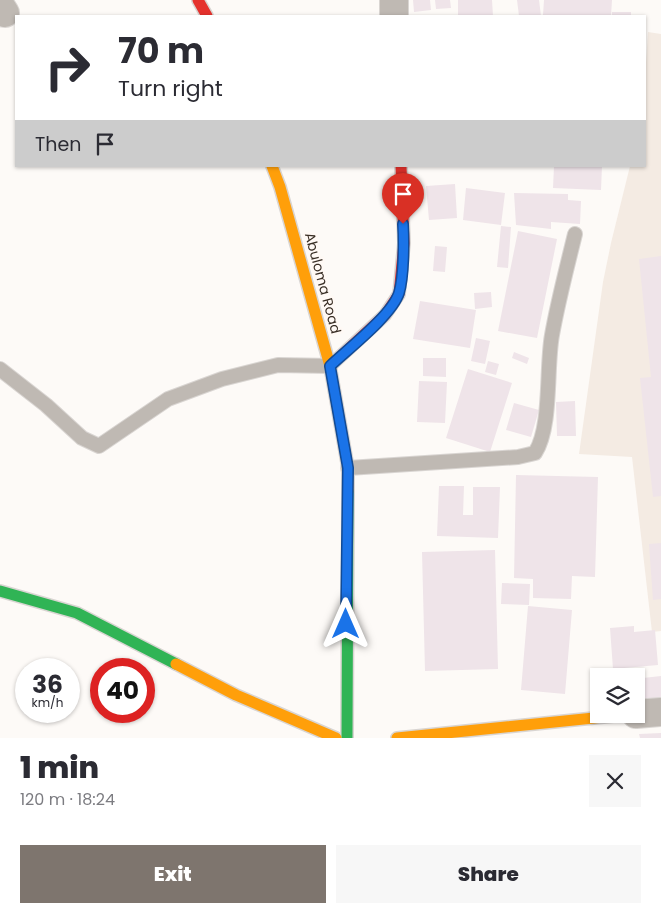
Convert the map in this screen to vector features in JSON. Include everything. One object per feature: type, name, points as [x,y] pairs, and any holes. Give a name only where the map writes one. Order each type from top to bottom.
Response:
[{"type":"street","points":[[198,0],[206,15]]},
{"type":"street","points":[[394,0],[394,15]]},
{"type":"street","name":"Abuloma Road","points":[[272,167],[283,196],[330,366],[348,468],[346,738]]},
{"type":"street","points":[[330,366],[385,315],[399,294],[404,243],[401,167]]},
{"type":"street","points":[[0,591],[77,614],[236,696],[336,738]]},
{"type":"street","points":[[645,713],[661,712]]},
{"type":"street","points":[[396,738],[472,734],[590,719]]},
{"type":"lane","points":[[348,468],[518,458],[535,453],[540,445],[545,418],[552,336],[575,234]]},
{"type":"lane","points":[[0,369],[46,405],[82,438],[99,446],[168,399],[222,379],[278,366],[330,366]]},
{"type":"shaded area","points":[[648,32],[661,34],[661,631],[652,632],[632,457],[579,454],[603,282],[611,243],[630,167],[646,167],[646,63]]},
{"type":"building","points":[[413,0],[430,0],[431,10],[414,12]]},
{"type":"building","points":[[435,0],[450,0],[451,8],[436,9]]},
{"type":"building","points":[[458,0],[492,0],[493,15],[458,15]]},
{"type":"building","points":[[517,0],[539,0],[541,15],[519,15]]},
{"type":"building","points":[[544,0],[612,0],[611,15],[543,15]]},
{"type":"building","points":[[612,12],[631,12],[631,15],[612,15]]},
{"type":"building","points":[[554,167],[602,167],[601,190],[553,188]]},
{"type":"building","points":[[455,184],[457,218],[429,220],[426,186]]},
{"type":"building","points":[[466,188],[505,193],[501,225],[463,220]]},
{"type":"building","points":[[514,193],[568,194],[568,200],[581,201],[580,224],[551,222],[551,229],[516,225]]},
{"type":"building","points":[[501,226],[511,227],[508,268],[497,267]]},
{"type":"building","points":[[518,231],[557,239],[537,338],[498,331]]},
{"type":"building","points":[[435,246],[447,247],[445,272],[433,271]]},
{"type":"building","points":[[661,256],[661,496],[653,497],[640,378],[651,377],[639,259]]},
{"type":"building","points":[[491,292],[492,307],[475,309],[474,293]]},
{"type":"building","points":[[420,301],[476,310],[470,348],[413,339]]},
{"type":"building","points":[[476,338],[490,341],[485,364],[471,361]]},
{"type":"building","points":[[514,352],[529,358],[527,364],[512,358]]},
{"type":"building","points":[[423,358],[446,358],[446,377],[423,376]]},
{"type":"building","points":[[488,361],[499,364],[496,375],[485,372]]},
{"type":"building","points":[[468,369],[512,383],[490,452],[446,438]]},
{"type":"building","points":[[419,381],[447,382],[445,423],[417,422]]},
{"type":"building","points":[[575,401],[576,436],[557,436],[556,402]]},
{"type":"building","points":[[514,403],[539,410],[531,437],[506,430]]},
{"type":"building","points":[[516,475],[598,477],[595,577],[572,576],[571,599],[533,598],[533,579],[514,578]]},
{"type":"building","points":[[439,486],[464,486],[463,515],[473,515],[473,487],[500,487],[498,538],[437,536]]},
{"type":"building","points":[[661,543],[661,599],[653,600],[649,544]]},
{"type":"building","points":[[495,550],[498,669],[425,671],[422,552]]},
{"type":"building","points":[[502,583],[530,584],[529,605],[501,604]]},
{"type":"building","points":[[528,606],[572,610],[565,694],[521,690]]},
{"type":"building","points":[[634,626],[634,632],[655,630],[658,665],[613,668],[610,628]]},
{"type":"building","points":[[661,676],[661,698],[645,699],[645,678]]},
{"type":"building","points":[[661,733],[661,738],[640,738],[639,734]]},
{"type":"traffic: fast","points":[[347,738],[348,491]]},
{"type":"traffic: fast","points":[[0,591],[77,613],[176,664]]},
{"type":"traffic: slow","points":[[272,167],[280,187],[330,366],[348,468],[348,491]]},
{"type":"traffic: slow","points":[[176,664],[236,695],[336,738]]},
{"type":"traffic: slow","points":[[397,738],[590,718]]},
{"type":"traffic: jam","points":[[198,0],[206,15]]},
{"type":"traffic: jam","points":[[330,366],[385,315],[399,294],[404,243],[401,167]]},
{"type":"route","points":[[346,624],[348,468],[330,366],[385,315],[399,294],[404,243],[403,224]]}]
